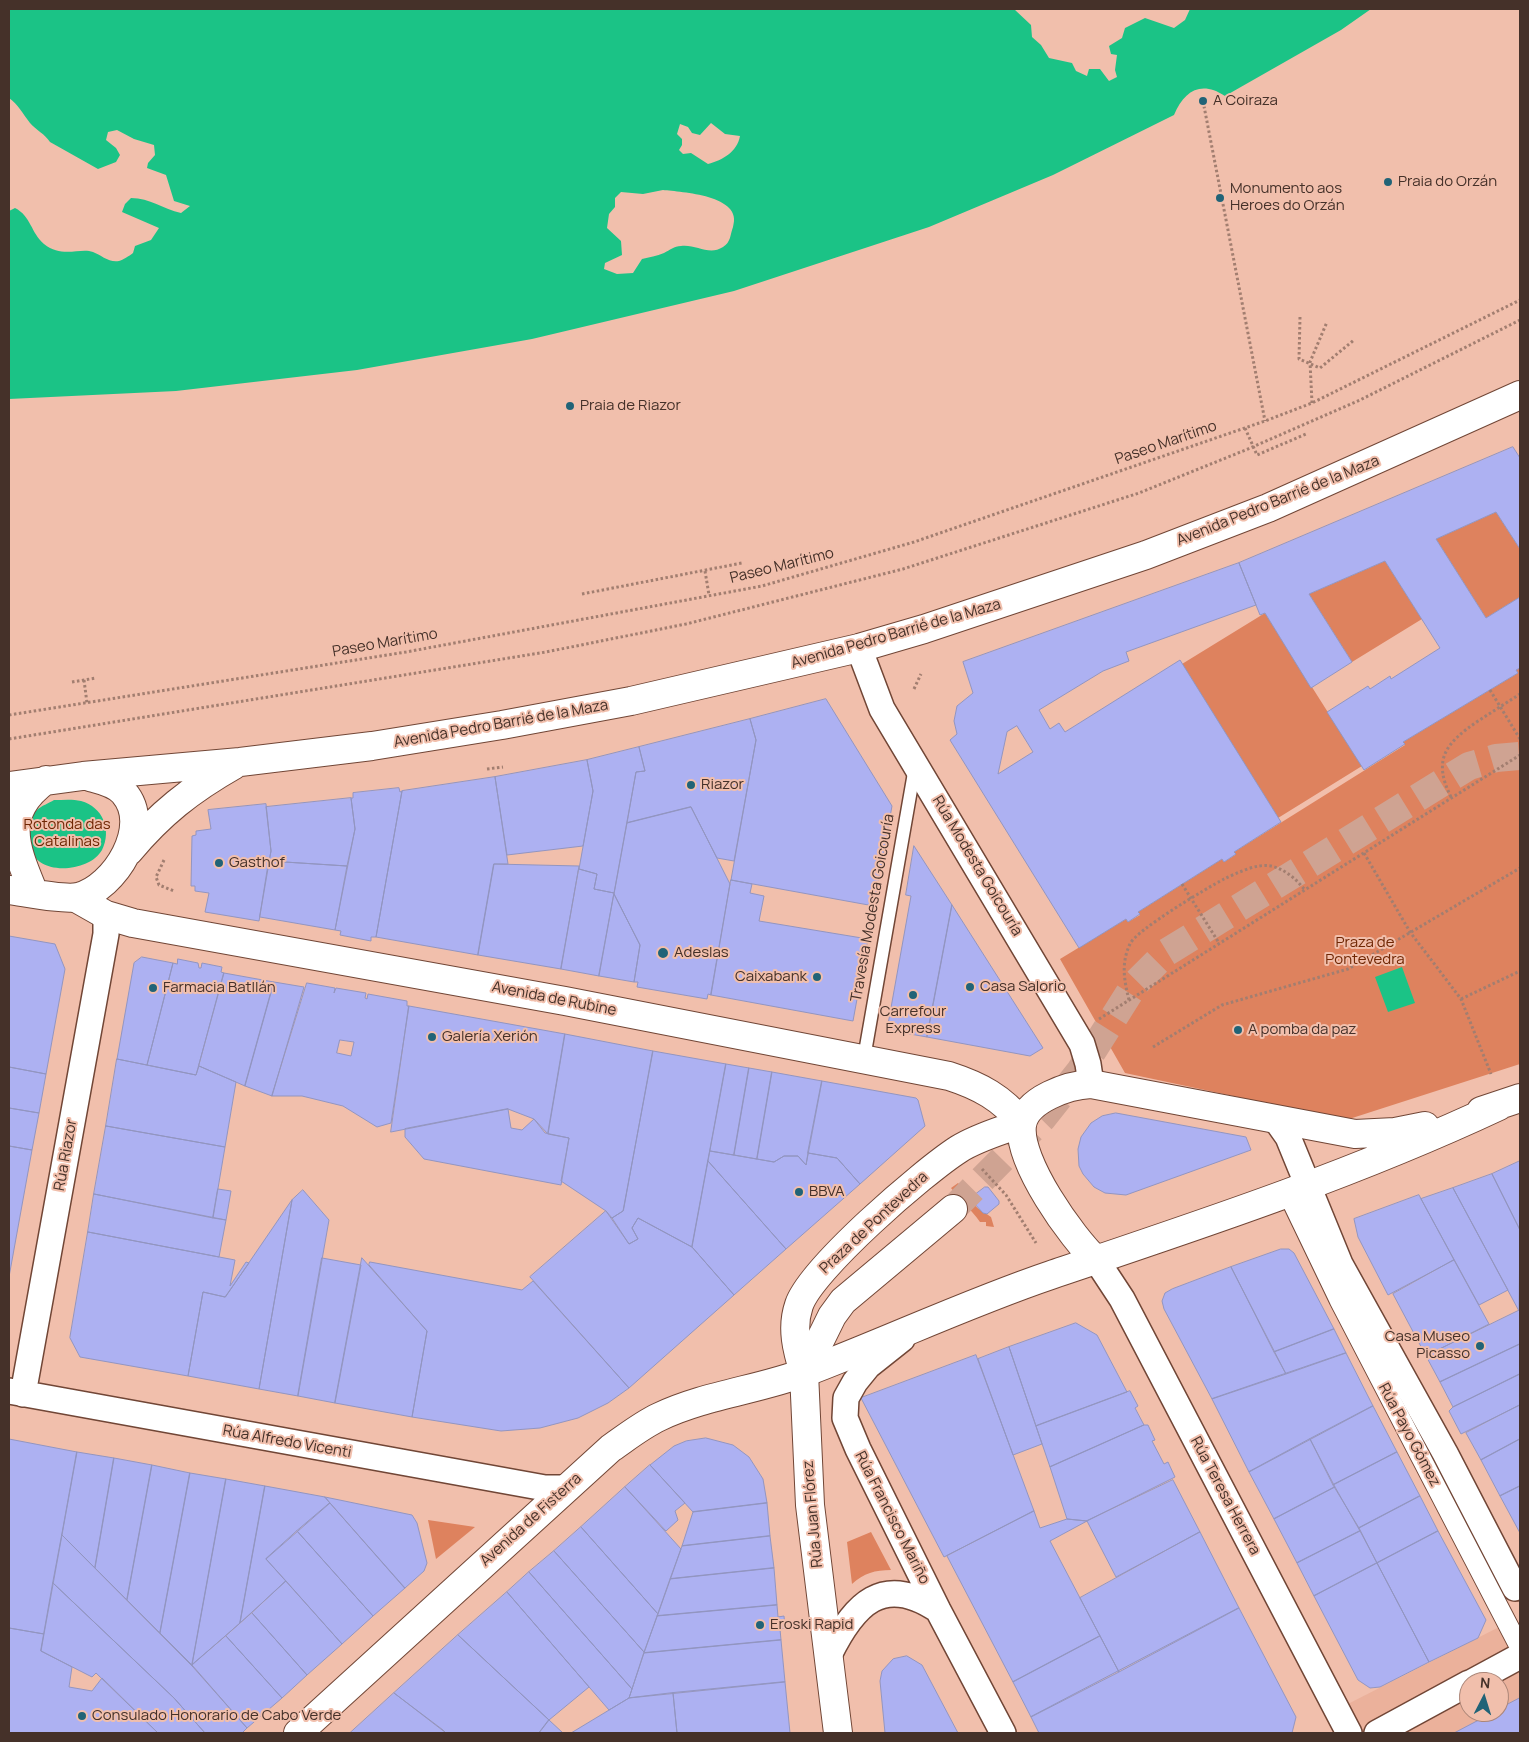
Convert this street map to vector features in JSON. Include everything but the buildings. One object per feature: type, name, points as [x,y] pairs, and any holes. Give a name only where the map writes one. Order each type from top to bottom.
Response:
[{"type":"street","name":"Avenida Pedro Barrié de la Maza","points":[[9,786],[46,780],[240,762],[372,746],[511,724],[631,702],[859,648],[924,629],[1146,555],[1268,508],[1517,403]]},
{"type":"street","name":"Rúa Modesta Goicouría","points":[[859,648],[882,709],[1066,1015],[1086,1054],[1090,1084]]},
{"type":"street","name":"Avenida Pedro Barrié de la Maza","points":[[128,853],[152,823],[181,798],[240,762]]},
{"type":"street","points":[[46,780],[30,790],[19,806],[13,824],[13,842],[22,891],[76,898],[98,889],[113,875],[128,853],[133,823],[132,807],[124,792],[106,781],[83,776]]},
{"type":"street","name":"Avenida de Rubine","points":[[76,898],[106,916],[133,922],[556,999],[864,1058],[967,1082],[992,1093],[1022,1123]]},
{"type":"street","name":"Rúa Riazor","points":[[16,1392],[106,934],[106,916]]},
{"type":"street","name":"Praza de Pontevedra","points":[[1090,1084],[1336,1132],[1375,1134],[1410,1130],[1510,1102],[1310,1192],[1097,1262],[1051,1275],[925,1323],[804,1373],[794,1337],[798,1307],[813,1280],[887,1208],[932,1168],[970,1143],[1022,1123],[1036,1105],[1049,1095],[1074,1085],[1090,1084]]},
{"type":"street","points":[[1276,1120],[1288,1137],[1310,1192]]},
{"type":"street","points":[[1022,1123],[1023,1143],[1037,1177],[1071,1233],[1097,1262]]},
{"type":"street","name":"Rúa Payo Gómez","points":[[1310,1192],[1340,1264],[1445,1453],[1515,1588]]},
{"type":"street","name":"Rúa Payo Gómez","points":[[1310,1192],[1339,1300],[1520,1648]]},
{"type":"street","points":[[804,1373],[832,1316],[843,1301],[953,1209]]},
{"type":"street","name":"Rúa Teresa Herrera","points":[[1097,1262],[1110,1277],[1122,1299],[1348,1733]]},
{"type":"street","name":"Rúa Francisco Mariño","points":[[925,1323],[884,1351],[859,1376],[846,1398],[845,1418],[858,1449],[938,1610],[1003,1733]]},
{"type":"street","name":"Avenida de Fisterra","points":[[298,1733],[566,1488],[638,1428],[681,1408],[804,1373]]},
{"type":"street","name":"Rúa Juan Flórez","points":[[804,1373],[810,1505],[838,1733]]},
{"type":"street","name":"Rúa Alfredo Vicenti","points":[[16,1392],[536,1487],[566,1488]]},
{"type":"street","points":[[829,1655],[842,1628],[870,1598],[888,1593],[909,1594],[938,1610]]},
{"type":"street","points":[[1490,1672],[1520,1656]]},
{"type":"street","points":[[1376,1733],[1459,1689]]},
{"type":"lane","name":"Travesía Modesta Goicouría","points":[[864,1058],[915,764]]},
{"type":"path","points":[[1203,101],[1265,421]]},
{"type":"path","name":"Paseo Marítimo","points":[[9,715],[406,652],[762,586],[914,542],[1265,421],[1312,403],[1520,300]]},
{"type":"path","points":[[1300,317],[1299,358],[1320,368],[1354,340]]},
{"type":"path","points":[[9,739],[546,652],[686,624],[903,569],[1139,493],[1253,447],[1360,400],[1520,320]]},
{"type":"path","points":[[1312,403],[1310,362],[1327,322]]},
{"type":"path","points":[[1245,428],[1257,455],[1306,434]]},
{"type":"path","points":[[582,594],[742,563]]},
{"type":"path","points":[[705,571],[709,595]]},
{"type":"path","points":[[914,689],[921,674]]},
{"type":"path","points":[[72,682],[96,678]]},
{"type":"path","points":[[84,680],[87,703]]},
{"type":"path","points":[[1490,690],[1520,740]]},
{"type":"path","points":[[1452,798],[1443,776],[1442,761],[1446,748],[1456,736],[1520,694]]},
{"type":"path","points":[[1096,1020],[1520,755]]},
{"type":"path","points":[[487,769],[504,767]]},
{"type":"path","points":[[1364,853],[1410,932],[1461,999],[1491,1074]]},
{"type":"path","points":[[165,857],[156,877],[159,885],[174,891]]},
{"type":"path","points":[[1129,1000],[1124,980],[1124,960],[1131,942],[1139,933],[1191,899],[1233,875],[1251,868],[1270,865],[1286,871],[1305,890]]},
{"type":"path","points":[[1153,1047],[1222,1005],[1348,969],[1520,868]]},
{"type":"path","points":[[1182,884],[1219,943]]},
{"type":"path","points":[[1461,999],[1520,970]]},
{"type":"path","points":[[978,1165],[1006,1194],[1036,1244]]},
{"type":"shaded area","points":[[9,9],[1014,9],[1031,25],[1032,37],[1041,45],[1049,58],[1072,63],[1076,71],[1087,76],[1089,69],[1100,69],[1109,81],[1117,77],[1115,70],[1117,55],[1111,54],[1109,46],[1122,38],[1125,28],[1145,18],[1174,28],[1185,20],[1190,9],[1371,9],[1341,30],[1225,96],[1208,89],[1194,90],[1183,100],[1174,115],[1053,175],[929,227],[734,291],[532,339],[357,370],[176,391],[9,399],[9,211],[15,208],[20,211],[40,240],[51,248],[64,252],[88,251],[108,260],[119,261],[133,253],[135,246],[151,240],[159,228],[122,212],[125,204],[131,198],[138,198],[181,213],[190,206],[174,201],[166,175],[147,168],[148,163],[155,155],[154,145],[134,139],[117,130],[108,132],[106,140],[116,148],[120,155],[116,162],[98,169],[50,142],[30,123],[18,106],[9,98]],"holes":[[[711,123],[725,134],[740,136],[733,151],[719,160],[708,164],[691,153],[683,154],[679,150],[682,145],[682,139],[677,134],[680,124],[688,127],[692,133],[700,135]],[[663,190],[709,197],[729,208],[734,216],[728,243],[723,247],[713,250],[687,246],[676,247],[661,254],[642,259],[633,273],[617,274],[604,269],[605,263],[622,255],[621,241],[607,228],[609,214],[615,207],[615,198],[621,192],[643,194]]]},
{"type":"shaded area","name":"Rotonda das Catalinas","points":[[54,800],[81,801],[89,804],[95,808],[104,820],[106,827],[105,842],[102,850],[90,861],[74,867],[55,868],[40,862],[31,851],[28,836],[30,821],[37,810]]},
{"type":"shaded area","points":[[1402,967],[1415,1003],[1388,1012],[1375,977]]},
{"type":"shaded area","points":[[1507,1623],[1520,1649],[1520,1733],[1350,1733],[1338,1709]]},
{"type":"green space","points":[[1496,512],[1520,549],[1520,597],[1486,618],[1436,539]]},
{"type":"green space","points":[[1385,561],[1422,619],[1352,662],[1309,594]]},
{"type":"green space","points":[[1265,613],[1362,766],[1278,818],[1182,664]]},
{"type":"green space","name":"Praza de Pontevedra","points":[[1520,668],[1520,1064],[1346,1120],[1125,1073],[1060,959],[1126,919],[1128,922],[1140,915],[1138,912],[1222,859],[1224,862],[1235,855],[1234,852],[1405,745],[1403,742],[1518,673],[1516,670]]},
{"type":"green space","points":[[958,1183],[972,1197],[974,1204],[991,1217],[994,1227],[986,1226],[986,1222],[980,1222],[954,1192],[951,1188]]},
{"type":"green space","points":[[428,1520],[475,1527],[436,1559]]},
{"type":"green space","points":[[871,1532],[891,1570],[870,1573],[852,1584],[847,1542]]},
{"type":"tunnel","points":[[953,1209],[1042,1119],[1080,1071],[1135,984],[1167,952],[1469,766],[1496,758],[1520,756]]},
{"type":"place","name":"A Coiraza","points":[[1203,101]]},
{"type":"place","name":"Praia do Orzán","points":[[1388,182]]},
{"type":"place","name":"Monumento aos Heroes do Orzán","points":[[1220,198]]},
{"type":"place","name":"Praia de Riazor","points":[[570,406]]},
{"type":"place","name":"Riazor","points":[[691,785]]},
{"type":"place","name":"Gasthof","points":[[219,863]]},
{"type":"place","name":"Adeslas","points":[[663,953]]},
{"type":"place","name":"Caixabank","points":[[817,977]]},
{"type":"place","name":"Casa Salorio","points":[[970,987]]},
{"type":"place","name":"Farmacia Batllán","points":[[153,988]]},
{"type":"place","name":"Carrefour Express","points":[[913,995]]},
{"type":"place","name":"A pomba da paz","points":[[1238,1030]]},
{"type":"place","name":"Galería Xerión","points":[[432,1037]]},
{"type":"place","name":"BBVA","points":[[799,1192]]},
{"type":"place","name":"Casa Museo Picasso","points":[[1480,1346]]},
{"type":"place","name":"Eroski Rapid","points":[[760,1625]]},
{"type":"place","name":"Consulado Honorario de Cabo Verde","points":[[82,1716]]}]
